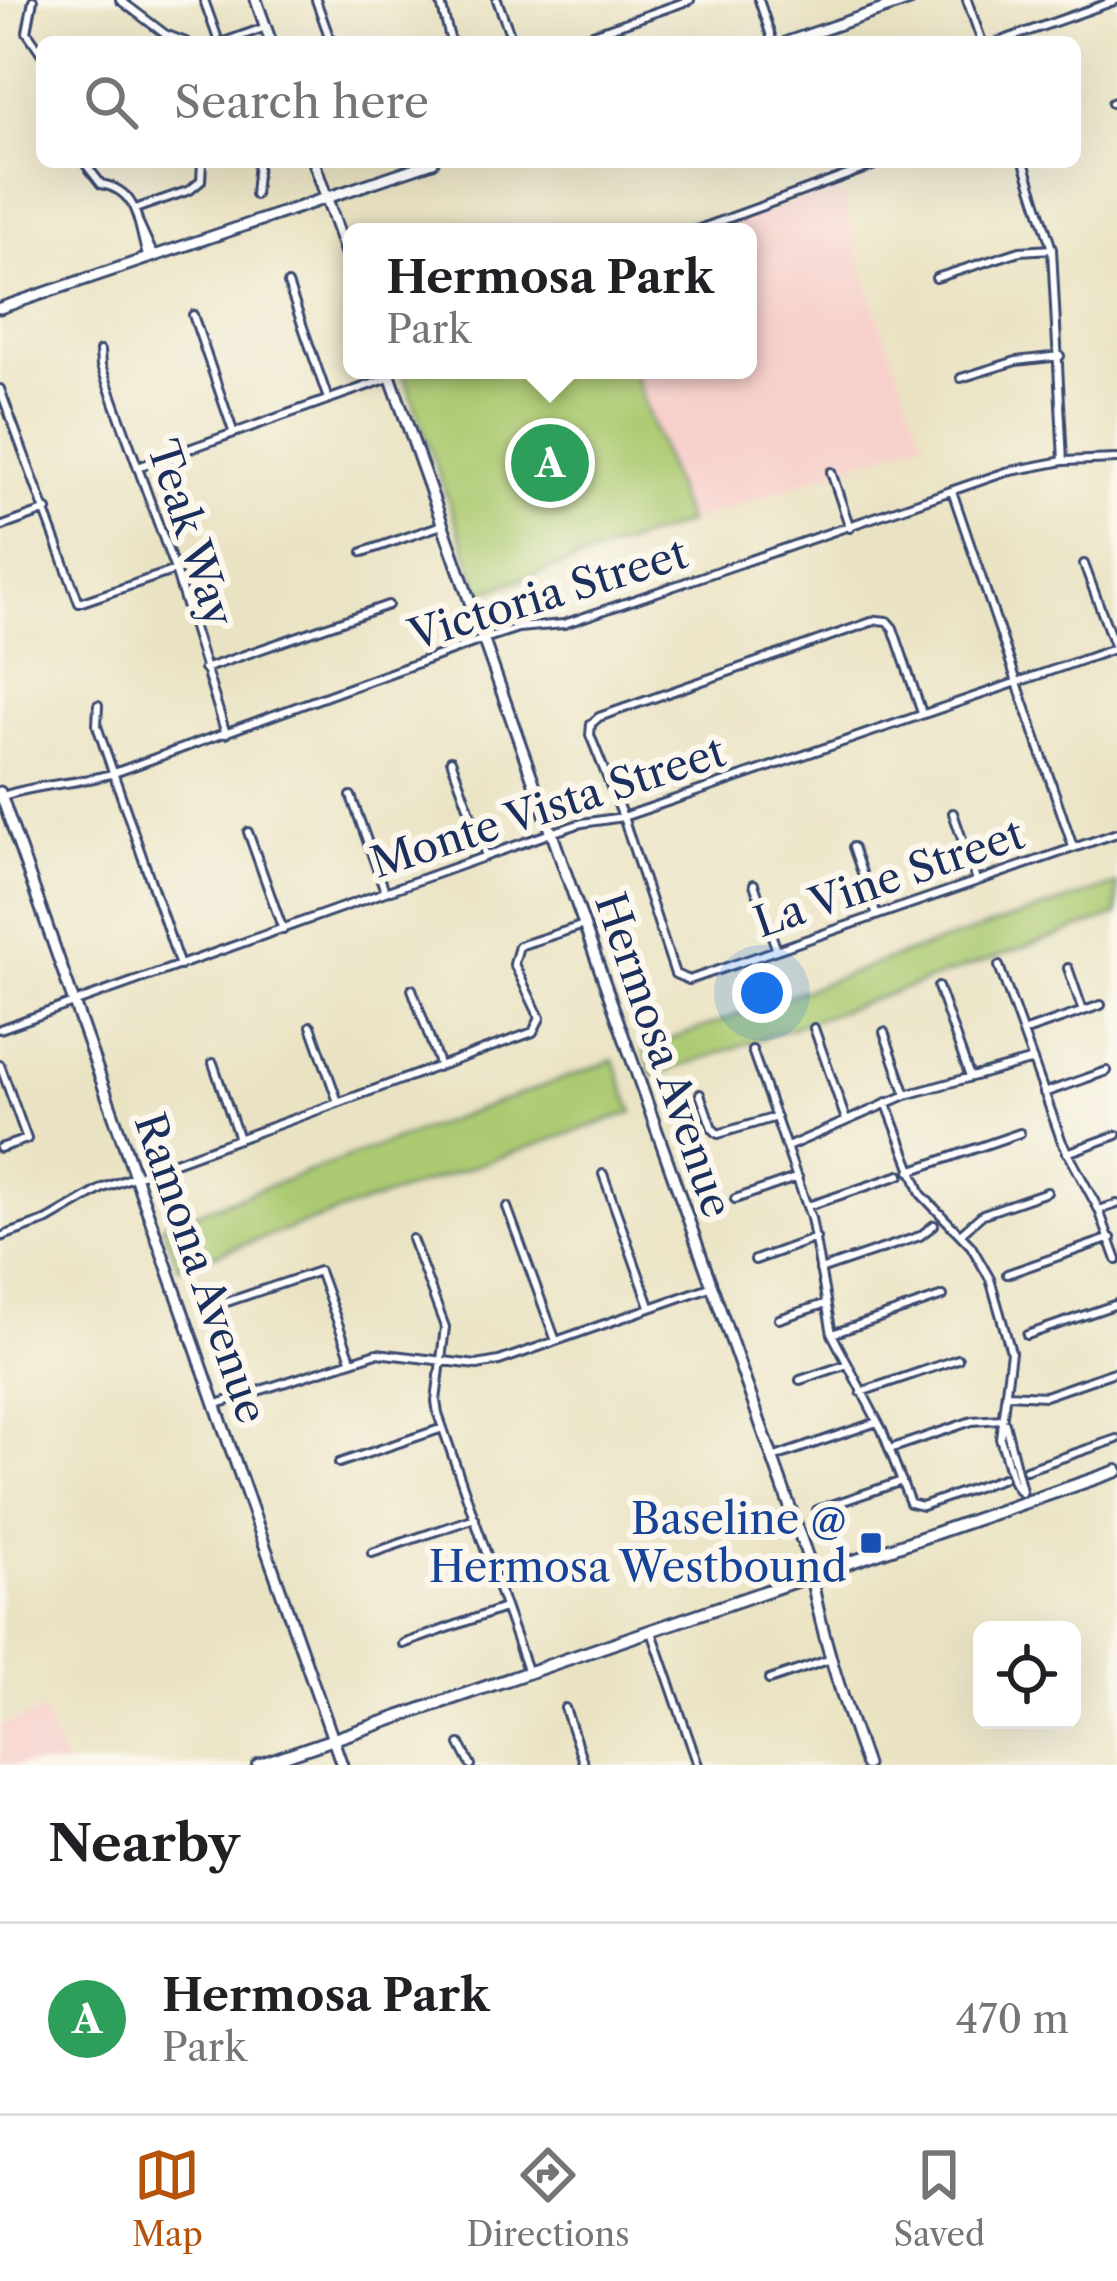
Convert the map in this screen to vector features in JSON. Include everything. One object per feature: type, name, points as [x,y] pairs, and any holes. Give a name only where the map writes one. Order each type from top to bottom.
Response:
[{"type":"main road","points":[[258,1765],[811,1577],[1023,1498],[1117,1471]]},
{"type":"street","points":[[33,0],[27,32],[36,45]]},
{"type":"street","points":[[120,0],[170,36]]},
{"type":"street","points":[[205,0],[220,36]]},
{"type":"street","points":[[256,0],[269,36]]},
{"type":"street","points":[[440,0],[450,36]]},
{"type":"street","points":[[497,0],[511,36]]},
{"type":"street","points":[[587,36],[690,0]]},
{"type":"street","points":[[759,0],[770,36]]},
{"type":"street","points":[[805,36],[910,0]]},
{"type":"street","points":[[967,0],[980,36]]},
{"type":"street","points":[[1015,36],[1117,0]]},
{"type":"street","points":[[304,12],[317,4],[329,36]]},
{"type":"street","points":[[240,36],[266,27]]},
{"type":"street","points":[[89,168],[101,184],[126,192],[151,258]]},
{"type":"street","points":[[134,210],[190,190],[201,181],[202,168]]},
{"type":"street","points":[[255,195],[257,168]]},
{"type":"street","points":[[316,168],[343,244]]},
{"type":"street","points":[[0,308],[416,168]]},
{"type":"street","points":[[716,223],[867,168]]},
{"type":"street","points":[[1026,168],[1052,249],[1063,461]]},
{"type":"street","points":[[936,278],[1020,251],[1052,249]]},
{"type":"street","points":[[288,284],[328,399]]},
{"type":"street","points":[[193,315],[234,432]]},
{"type":"street","name":"Teak Way","points":[[100,351],[101,366],[175,570],[226,734]]},
{"type":"street","points":[[961,378],[1016,361],[1060,356]]},
{"type":"street","points":[[138,467],[377,379]]},
{"type":"street","name":"Hermosa Avenue","points":[[391,379],[772,1458],[866,1765]]},
{"type":"street","points":[[0,388],[79,603],[175,570]]},
{"type":"street","name":"Victoria Street","points":[[0,795],[44,785],[73,785],[114,773],[518,628],[564,624],[1006,472],[1063,461],[1117,459]]},
{"type":"street","points":[[830,472],[850,528]]},
{"type":"street","points":[[952,491],[1073,848]]},
{"type":"street","points":[[0,527],[47,510]]},
{"type":"street","points":[[363,552],[442,525]]},
{"type":"street","points":[[1084,564],[1116,648]]},
{"type":"street","points":[[204,669],[388,605]]},
{"type":"street","points":[[623,818],[590,735],[591,724],[599,717],[877,620],[893,628],[922,713]]},
{"type":"street","name":"Monte Vista Street","points":[[0,1029],[551,832],[623,818],[1116,648]]},
{"type":"street","points":[[98,705],[97,726],[180,966]]},
{"type":"street","points":[[451,760],[486,856]]},
{"type":"street","name":"Ramona Avenue","points":[[0,795],[342,1765]]},
{"type":"street","points":[[350,796],[386,891]]},
{"type":"street","points":[[953,813],[976,880]]},
{"type":"street","name":"La Vine Street","points":[[623,818],[675,974],[681,980],[1117,832]]},
{"type":"street","points":[[248,832],[283,930]]},
{"type":"street","points":[[853,847],[876,913]]},
{"type":"street","points":[[754,884],[776,948]]},
{"type":"street","points":[[0,1237],[48,1220],[81,1198],[537,1027],[540,1018],[514,955],[519,946],[584,925]]},
{"type":"street","points":[[1000,966],[1066,1153],[1099,1210],[1117,1260]]},
{"type":"street","points":[[1068,968],[1083,1012]]},
{"type":"street","points":[[938,987],[970,1077]]},
{"type":"street","points":[[412,989],[439,1065]]},
{"type":"street","points":[[1023,1032],[1101,1005]]},
{"type":"street","points":[[311,1027],[338,1102]]},
{"type":"street","points":[[814,1028],[846,1120]]},
{"type":"street","points":[[884,1032],[907,1094]]},
{"type":"street","points":[[752,1050],[808,1206],[832,1334],[878,1421],[910,1504],[922,1506],[1003,1478]]},
{"type":"street","points":[[787,1147],[907,1094],[1033,1060]]},
{"type":"street","points":[[0,1064],[26,1138],[0,1148]]},
{"type":"street","points":[[212,1064],[239,1138]]},
{"type":"street","points":[[1044,1093],[1107,1071]]},
{"type":"street","points":[[700,1094],[718,1134],[776,1117]]},
{"type":"street","points":[[886,1102],[926,1202],[960,1234],[988,1273],[1012,1360],[1000,1431],[1014,1486],[1023,1498]]},
{"type":"street","points":[[910,1171],[1020,1133]]},
{"type":"street","points":[[1066,1153],[1117,1136]]},
{"type":"street","points":[[603,1174],[651,1308]]},
{"type":"street","points":[[808,1206],[900,1175]]},
{"type":"street","points":[[735,1198],[798,1177]]},
{"type":"street","points":[[960,1234],[983,1214],[1047,1192]]},
{"type":"street","points":[[1099,1210],[1117,1204]]},
{"type":"street","points":[[507,1207],[556,1341]]},
{"type":"street","points":[[820,1270],[920,1236],[934,1225]]},
{"type":"street","points":[[754,1260],[816,1238]]},
{"type":"street","points":[[1007,1274],[1111,1238]]},
{"type":"street","points":[[412,1239],[445,1327],[436,1402],[528,1673]]},
{"type":"street","points":[[220,1304],[319,1271],[351,1359]]},
{"type":"street","points":[[214,1406],[351,1359],[398,1353],[477,1365],[710,1287]]},
{"type":"street","points":[[832,1334],[943,1296]]},
{"type":"street","points":[[779,1319],[824,1304]]},
{"type":"street","points":[[1027,1335],[1117,1304]]},
{"type":"street","points":[[861,1392],[958,1359]]},
{"type":"street","points":[[800,1380],[845,1365]]},
{"type":"street","points":[[1007,1394],[1046,1396],[1117,1371]]},
{"type":"street","points":[[890,1449],[977,1420],[1003,1420]]},
{"type":"street","points":[[1003,1420],[1023,1498]]},
{"type":"street","points":[[772,1458],[878,1421]]},
{"type":"street","points":[[339,1463],[443,1428]]},
{"type":"street","points":[[1026,1470],[1117,1439]]},
{"type":"street","points":[[817,1510],[902,1481]]},
{"type":"street","points":[[372,1553],[475,1519]]},
{"type":"street","points":[[403,1644],[505,1608]]},
{"type":"street","points":[[651,1631],[698,1765]]},
{"type":"street","points":[[769,1681],[831,1659]]},
{"type":"street","points":[[565,1708],[584,1765]]},
{"type":"street","points":[[460,1744],[471,1765]]},
{"type":"shaded area","points":[[840,186],[872,299],[921,435],[928,438],[687,523],[636,379],[757,379],[757,223],[735,223]]},
{"type":"shaded area","points":[[43,1711],[66,1765],[0,1765],[0,1726]]},
{"type":"green space","points":[[405,379],[636,379],[687,523],[481,593]]},
{"type":"green space","points":[[1117,884],[1117,915],[653,1076],[644,1049],[889,959]]},
{"type":"green space","points":[[614,1060],[633,1112],[178,1267],[162,1225]]},
{"type":"waterway","points":[[78,27],[88,36]]},
{"type":"place","name":"Hermosa Park","points":[[550,463]]},
{"type":"place","name":"Baseline @ Hermosa Westbound","points":[[871,1543]]}]
